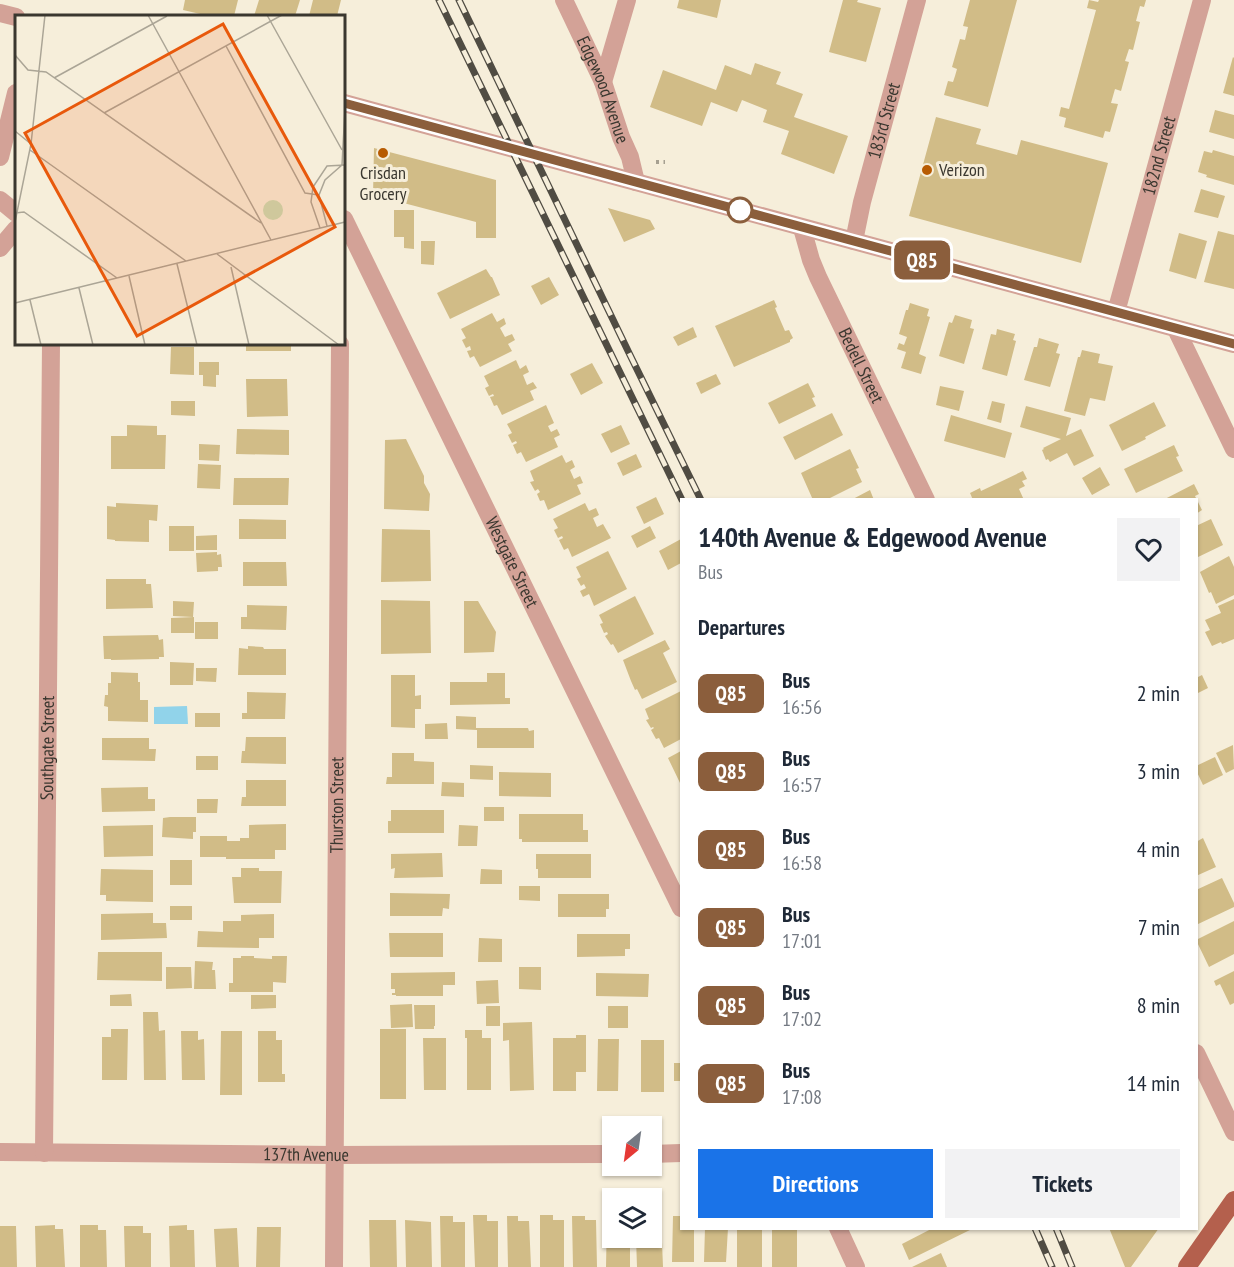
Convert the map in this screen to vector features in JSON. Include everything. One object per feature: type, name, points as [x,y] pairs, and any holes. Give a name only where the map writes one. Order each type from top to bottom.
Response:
[{"type":"main road","points":[[1186,1267],[1234,1201]]},
{"type":"street","name":"Edgewood Avenue","points":[[564,0],[603,82],[621,137],[630,156],[636,182]]},
{"type":"street","points":[[603,82],[627,0]]},
{"type":"street","name":"183rd Street","points":[[854,242],[862,202],[917,0]]},
{"type":"street","name":"182nd Street","points":[[1116,312],[1202,0]]},
{"type":"street","points":[[0,14],[15,17]]},
{"type":"street","points":[[0,157],[15,97]]},
{"type":"street","points":[[345,103],[1234,344]]},
{"type":"street","points":[[0,201],[15,212]]},
{"type":"street","name":"Westgate Street","points":[[345,221],[680,906]]},
{"type":"street","name":"Bedell Street","points":[[802,228],[818,278],[925,498]]},
{"type":"street","points":[[0,248],[15,230]]},
{"type":"street","points":[[1176,329],[1234,449]]},
{"type":"street","name":"Southgate Street","points":[[44,1153],[51,345]]},
{"type":"street","name":"Thurston Street","points":[[334,1267],[340,345]]},
{"type":"street","points":[[1198,1057],[1234,1132]]},
{"type":"street","name":"137th Avenue","points":[[0,1152],[334,1155],[602,1154]]},
{"type":"street","points":[[662,1154],[680,1153]]},
{"type":"street","points":[[839,1230],[856,1267]]},
{"type":"path","points":[[656,162],[665,162]]},
{"type":"water","points":[[187,706],[188,724],[154,724],[154,707]]},
{"type":"building","points":[[185,0],[238,0],[234,15],[205,15],[183,10]]},
{"type":"building","points":[[259,0],[300,0],[295,15],[254,15]]},
{"type":"building","points":[[313,0],[341,0],[337,15],[309,15]]},
{"type":"building","points":[[679,0],[721,0],[717,18],[677,8]]},
{"type":"building","points":[[843,0],[858,0],[857,2],[881,8],[866,62],[829,52]]},
{"type":"building","points":[[970,0],[1017,0],[988,107],[944,95],[948,81],[953,82],[957,69],[952,67],[960,39],[965,40],[968,27],[963,26]]},
{"type":"building","points":[[1089,0],[1098,2],[1099,0],[1146,0],[1144,7],[1140,6],[1136,21],[1140,22],[1133,50],[1129,49],[1125,61],[1129,62],[1121,91],[1115,89],[1111,103],[1118,104],[1110,132],[1105,131],[1103,138],[1064,127],[1066,118],[1059,116],[1061,107],[1069,109],[1096,10],[1087,8]]},
{"type":"building","points":[[1234,58],[1234,96],[1223,93]]},
{"type":"building","points":[[755,63],[781,72],[776,84],[803,94],[794,117],[848,136],[834,174],[781,154],[789,131],[763,122],[767,110],[742,100],[737,112],[711,102],[702,126],[650,107],[663,70],[716,90],[725,65],[751,75]]},
{"type":"building","points":[[1215,110],[1234,115],[1234,139],[1209,132]]},
{"type":"building","points":[[936,117],[981,129],[976,144],[1017,155],[1021,140],[1108,163],[1081,263],[909,216]]},
{"type":"building","points":[[374,148],[496,180],[496,238],[476,238],[476,222],[373,195]]},
{"type":"building","points":[[1213,150],[1234,156],[1234,185],[1206,177],[1207,175],[1198,172],[1204,151],[1212,153]]},
{"type":"building","points":[[1201,189],[1225,196],[1218,218],[1194,212]]},
{"type":"building","points":[[608,208],[650,220],[655,229],[624,242]]},
{"type":"building","points":[[394,210],[414,210],[414,249],[404,248],[404,237],[394,237]]},
{"type":"building","points":[[1218,231],[1234,235],[1234,289],[1204,282]]},
{"type":"building","points":[[1179,233],[1207,241],[1196,279],[1169,271]]},
{"type":"building","points":[[421,241],[435,241],[434,265],[421,264]]},
{"type":"building","points":[[486,269],[500,295],[450,319],[437,293]]},
{"type":"building","points":[[549,277],[559,295],[541,305],[531,286]]},
{"type":"building","points":[[774,300],[785,331],[789,330],[793,338],[790,342],[734,367],[715,326]]},
{"type":"building","points":[[910,303],[929,309],[927,316],[930,317],[919,354],[926,357],[921,374],[901,368],[906,352],[897,349],[899,343],[904,345],[907,337],[899,334]]},
{"type":"building","points":[[492,313],[497,322],[504,318],[506,324],[500,328],[505,337],[512,334],[515,340],[508,344],[512,351],[480,367],[474,356],[470,358],[467,351],[471,350],[470,346],[466,348],[462,340],[466,338],[461,329]]},
{"type":"building","points":[[955,315],[972,320],[970,328],[974,329],[964,364],[939,356],[949,322],[952,323]]},
{"type":"building","points":[[693,327],[697,337],[678,346],[673,337]]},
{"type":"building","points":[[997,329],[1015,334],[1013,340],[1016,341],[1007,376],[982,369],[991,334],[996,335]]},
{"type":"building","points":[[1039,338],[1059,344],[1056,353],[1060,354],[1050,387],[1024,380]]},
{"type":"building","points":[[246,345],[291,345],[291,351],[246,351]]},
{"type":"building","points":[[171,347],[194,347],[194,375],[170,374]]},
{"type":"building","points":[[1082,350],[1100,354],[1098,363],[1113,366],[1105,401],[1090,398],[1085,416],[1064,411],[1078,357]]},
{"type":"building","points":[[516,360],[520,369],[526,365],[529,372],[523,375],[527,385],[533,382],[537,388],[530,391],[534,400],[502,415],[490,397],[494,396],[493,394],[489,396],[485,388],[489,386],[484,376]]},
{"type":"building","points":[[199,362],[219,362],[216,387],[203,386],[203,375],[199,375]]},
{"type":"building","points":[[592,363],[603,383],[581,395],[570,374]]},
{"type":"building","points":[[716,374],[721,384],[701,394],[696,383]]},
{"type":"building","points":[[246,379],[287,379],[288,416],[247,417]]},
{"type":"building","points":[[808,383],[815,397],[812,398],[816,406],[779,424],[768,403]]},
{"type":"building","points":[[940,386],[964,391],[959,411],[936,405]]},
{"type":"building","points":[[171,401],[195,401],[195,416],[171,415]]},
{"type":"building","points":[[992,401],[1005,404],[1001,423],[987,419]]},
{"type":"building","points":[[1154,402],[1166,426],[1122,451],[1109,425]]},
{"type":"building","points":[[546,405],[554,423],[548,426],[551,432],[557,429],[560,435],[554,438],[558,447],[526,462],[521,452],[517,454],[513,445],[517,443],[516,441],[512,443],[508,435],[512,433],[507,424]]},
{"type":"building","points":[[1026,406],[1071,418],[1066,436],[1081,429],[1094,456],[1074,466],[1067,453],[1050,462],[1046,460],[1043,448],[1061,439],[1020,427]]},
{"type":"building","points":[[832,413],[843,435],[795,460],[783,437]]},
{"type":"building","points":[[951,415],[1012,433],[1005,458],[944,441]]},
{"type":"building","points":[[127,425],[157,426],[157,435],[166,435],[165,469],[111,469],[111,436],[127,436]]},
{"type":"building","points":[[621,425],[630,444],[611,453],[601,434]]},
{"type":"building","points":[[237,429],[289,430],[289,455],[236,454]]},
{"type":"building","points":[[406,439],[430,494],[429,511],[384,509],[385,440]]},
{"type":"building","points":[[199,444],[220,445],[219,461],[199,460]]},
{"type":"building","points":[[1174,445],[1179,456],[1176,457],[1183,471],[1136,493],[1124,469]]},
{"type":"building","points":[[850,449],[859,468],[856,469],[862,482],[830,498],[812,498],[801,473]]},
{"type":"building","points":[[636,454],[642,467],[623,476],[617,463]]},
{"type":"building","points":[[562,455],[566,463],[572,460],[575,467],[570,470],[574,479],[580,476],[583,483],[577,485],[581,494],[548,510],[544,500],[540,501],[537,494],[540,492],[538,489],[535,491],[530,482],[534,481],[530,471]]},
{"type":"building","points":[[198,464],[221,465],[220,489],[197,488]]},
{"type":"building","points":[[1100,467],[1110,485],[1092,495],[1082,478]]},
{"type":"building","points":[[1023,471],[1027,479],[1022,481],[1025,486],[1019,489],[1023,498],[972,498],[970,493],[980,488],[981,491]]},
{"type":"building","points":[[234,478],[289,478],[288,505],[233,505]]},
{"type":"building","points":[[1194,484],[1199,494],[1195,496],[1196,498],[1167,498]]},
{"type":"building","points":[[870,490],[873,498],[855,498]]},
{"type":"building","points":[[656,497],[664,514],[644,524],[636,507]]},
{"type":"building","points":[[116,503],[158,505],[157,521],[149,520],[149,542],[107,539],[107,506],[116,507]]},
{"type":"building","points":[[585,503],[589,511],[596,508],[599,515],[593,518],[597,527],[603,524],[611,538],[572,557],[568,548],[564,550],[559,540],[563,538],[562,536],[558,538],[554,530],[558,528],[553,519]]},
{"type":"building","points":[[239,519],[286,520],[286,539],[239,539]]},
{"type":"building","points":[[1211,519],[1223,545],[1198,557],[1198,525]]},
{"type":"building","points":[[169,526],[194,526],[194,551],[169,551]]},
{"type":"building","points":[[650,526],[656,538],[637,548],[631,536]]},
{"type":"building","points":[[382,529],[430,530],[431,581],[381,582]]},
{"type":"building","points":[[217,535],[217,550],[196,550],[196,536]]},
{"type":"building","points":[[680,540],[680,564],[668,570],[659,551]]},
{"type":"building","points":[[608,551],[627,589],[594,606],[589,594],[583,597],[580,591],[586,588],[584,584],[581,586],[577,579],[581,577],[576,567]]},
{"type":"building","points":[[217,552],[217,555],[221,554],[222,567],[218,567],[218,571],[197,572],[196,553]]},
{"type":"building","points":[[1229,556],[1234,567],[1234,595],[1216,604],[1200,572]]},
{"type":"building","points":[[243,562],[286,562],[287,586],[243,586]]},
{"type":"building","points":[[106,579],[146,579],[146,584],[151,584],[153,608],[106,609]]},
{"type":"building","points":[[635,596],[654,634],[618,653],[605,636],[608,634],[604,633],[599,615]]},
{"type":"building","points":[[1234,599],[1234,639],[1212,646],[1205,632],[1210,630],[1205,620],[1221,613],[1218,606]]},
{"type":"building","points":[[381,600],[430,601],[431,653],[381,654]]},
{"type":"building","points":[[173,601],[194,602],[193,617],[173,616]]},
{"type":"building","points":[[464,601],[478,601],[496,632],[494,652],[464,653]]},
{"type":"building","points":[[247,605],[287,606],[286,630],[241,629],[241,617],[247,617]]},
{"type":"building","points":[[194,617],[194,633],[171,633],[171,618]]},
{"type":"building","points":[[195,622],[218,622],[218,639],[195,639]]},
{"type":"building","points":[[158,635],[159,640],[163,639],[164,657],[159,657],[159,659],[104,659],[103,636]]},
{"type":"building","points":[[665,640],[670,649],[663,653],[677,682],[642,699],[637,689],[635,690],[623,660]]},
{"type":"building","points":[[248,646],[286,649],[286,675],[238,675],[239,648],[248,649]]},
{"type":"building","points":[[170,662],[194,663],[193,685],[170,685]]},
{"type":"building","points":[[196,668],[217,668],[216,682],[196,681]]},
{"type":"building","points":[[111,672],[138,673],[140,700],[148,700],[148,722],[108,721],[108,707],[104,706],[105,695],[108,695],[108,683],[111,683]]},
{"type":"building","points":[[487,673],[505,673],[505,698],[510,698],[510,704],[450,705],[450,682],[487,682]]},
{"type":"building","points":[[391,675],[415,675],[415,696],[421,695],[421,709],[415,709],[415,728],[391,727]]},
{"type":"building","points":[[1202,675],[1208,688],[1198,693],[1198,677]]},
{"type":"building","points":[[247,692],[286,693],[285,719],[242,719],[242,713],[247,713]]},
{"type":"building","points":[[680,692],[680,740],[664,748],[659,738],[656,739],[651,730],[654,728],[651,728],[646,720],[649,719],[645,709]]},
{"type":"building","points":[[195,713],[220,713],[220,727],[195,727]]},
{"type":"building","points":[[456,716],[476,717],[476,728],[534,730],[534,748],[477,748],[477,730],[456,729]]},
{"type":"building","points":[[447,723],[448,739],[425,739],[425,724]]},
{"type":"building","points":[[246,737],[286,737],[286,764],[241,763]]},
{"type":"building","points":[[102,738],[149,738],[149,749],[156,749],[155,761],[102,760]]},
{"type":"building","points":[[1233,745],[1234,769],[1226,773],[1216,753]]},
{"type":"building","points":[[680,752],[680,783],[668,758]]},
{"type":"building","points":[[392,753],[414,753],[414,761],[434,762],[434,784],[386,784],[387,777],[392,777]]},
{"type":"building","points":[[196,756],[218,756],[218,770],[196,770]]},
{"type":"building","points":[[1215,757],[1223,775],[1203,785],[1198,774],[1198,765]]},
{"type":"building","points":[[470,765],[493,766],[493,780],[470,779]]},
{"type":"building","points":[[499,772],[551,773],[551,797],[499,796]]},
{"type":"building","points":[[246,780],[286,780],[286,806],[241,806],[242,797],[246,797]]},
{"type":"building","points":[[442,782],[464,783],[464,797],[441,796]]},
{"type":"building","points":[[148,787],[148,799],[155,799],[155,811],[102,812],[101,788]]},
{"type":"building","points":[[197,799],[218,799],[217,813],[197,813]]},
{"type":"building","points":[[484,807],[504,807],[504,821],[484,821]]},
{"type":"building","points":[[391,810],[444,810],[444,833],[388,833]]},
{"type":"building","points":[[519,814],[583,814],[583,830],[588,830],[588,842],[522,842],[522,839],[519,839]]},
{"type":"building","points":[[196,817],[196,832],[193,832],[193,839],[162,837],[163,818]]},
{"type":"building","points":[[286,824],[286,850],[275,850],[275,859],[200,857],[200,836],[227,836],[227,841],[240,841],[240,838],[249,838],[249,825]]},
{"type":"building","points":[[153,825],[153,856],[104,857],[103,826]]},
{"type":"building","points":[[459,825],[478,826],[477,846],[458,846]]},
{"type":"building","points":[[1203,838],[1216,867],[1198,875],[1198,841]]},
{"type":"building","points":[[442,853],[443,877],[394,878],[395,868],[391,869],[391,854]]},
{"type":"building","points":[[536,854],[591,854],[591,878],[538,878]]},
{"type":"building","points":[[170,860],[192,860],[192,885],[170,885]]},
{"type":"building","points":[[241,868],[282,871],[281,903],[234,903],[232,877],[241,877]]},
{"type":"building","points":[[101,869],[153,870],[153,902],[106,901],[106,895],[100,895]]},
{"type":"building","points":[[481,869],[502,870],[502,884],[480,884]]},
{"type":"building","points":[[1222,878],[1234,907],[1198,924],[1198,889]]},
{"type":"building","points":[[519,886],[540,886],[540,901],[519,900]]},
{"type":"building","points":[[390,893],[450,894],[449,909],[443,908],[442,916],[390,916]]},
{"type":"building","points":[[558,894],[609,894],[609,909],[606,909],[606,917],[558,917]]},
{"type":"building","points":[[170,906],[192,906],[192,920],[170,920]]},
{"type":"building","points":[[153,913],[153,923],[166,923],[167,938],[101,940],[101,914]]},
{"type":"building","points":[[274,914],[274,938],[259,938],[259,948],[197,947],[198,931],[223,932],[223,921],[241,921],[241,915]]},
{"type":"building","points":[[1234,921],[1234,954],[1209,967],[1198,944],[1198,939]]},
{"type":"building","points":[[389,933],[443,933],[443,957],[390,957]]},
{"type":"building","points":[[577,934],[630,934],[630,949],[625,949],[625,956],[577,957]]},
{"type":"building","points":[[479,938],[502,939],[502,962],[478,962]]},
{"type":"building","points":[[98,952],[162,952],[162,981],[97,980]]},
{"type":"building","points":[[241,956],[272,959],[272,956],[287,956],[286,983],[273,982],[273,992],[229,992],[229,983],[233,983],[233,958],[241,958]]},
{"type":"building","points":[[195,961],[213,962],[212,970],[215,970],[216,989],[194,989]]},
{"type":"building","points":[[166,967],[191,967],[192,988],[166,989]]},
{"type":"building","points":[[519,967],[541,967],[541,990],[519,989]]},
{"type":"building","points":[[1234,971],[1234,1003],[1230,1005],[1220,984],[1216,986],[1214,981]]},
{"type":"building","points":[[455,972],[455,985],[443,985],[443,996],[392,995],[395,989],[391,989],[391,973]]},
{"type":"building","points":[[596,973],[649,974],[648,997],[596,996]]},
{"type":"building","points":[[498,980],[499,1003],[477,1004],[476,981]]},
{"type":"building","points":[[131,994],[132,1006],[110,1006],[110,995]]},
{"type":"building","points":[[251,995],[276,995],[276,1008],[251,1009]]},
{"type":"building","points":[[412,1004],[413,1027],[391,1028],[390,1005]]},
{"type":"building","points":[[414,1005],[435,1005],[434,1029],[415,1029]]},
{"type":"building","points":[[486,1006],[500,1006],[500,1026],[486,1026]]},
{"type":"building","points":[[608,1006],[628,1006],[628,1028],[608,1028]]},
{"type":"building","points":[[143,1012],[158,1012],[159,1031],[165,1030],[166,1080],[144,1080]]},
{"type":"building","points":[[532,1022],[534,1090],[510,1091],[509,1040],[503,1041],[503,1023]]},
{"type":"building","points":[[111,1029],[128,1029],[127,1080],[102,1080],[102,1037],[111,1037]]},
{"type":"building","points":[[380,1029],[406,1029],[406,1099],[380,1099]]},
{"type":"building","points":[[465,1030],[482,1030],[482,1038],[491,1038],[491,1090],[467,1090]]},
{"type":"building","points":[[181,1031],[198,1031],[198,1040],[204,1039],[205,1080],[182,1080]]},
{"type":"building","points":[[221,1031],[242,1031],[242,1095],[220,1095]]},
{"type":"building","points":[[258,1031],[276,1031],[276,1040],[282,1040],[282,1074],[285,1074],[285,1082],[258,1082]]},
{"type":"building","points":[[576,1035],[586,1035],[586,1072],[576,1072],[576,1091],[553,1091],[553,1038],[576,1038]]},
{"type":"building","points":[[423,1038],[446,1038],[446,1090],[424,1090]]},
{"type":"building","points":[[598,1039],[619,1039],[618,1091],[597,1091]]},
{"type":"building","points":[[641,1040],[664,1040],[664,1092],[641,1092]]},
{"type":"building","points":[[674,1063],[680,1063],[680,1081],[674,1081]]},
{"type":"building","points":[[473,1215],[487,1215],[487,1221],[498,1221],[498,1267],[475,1267]]},
{"type":"building","points":[[540,1215],[553,1215],[553,1220],[564,1220],[564,1267],[540,1267]]},
{"type":"building","points":[[440,1216],[453,1216],[453,1222],[465,1222],[465,1267],[441,1267]]},
{"type":"building","points":[[507,1216],[518,1216],[518,1221],[529,1221],[531,1267],[508,1267]]},
{"type":"building","points":[[572,1216],[585,1216],[585,1220],[596,1220],[597,1267],[573,1267]]},
{"type":"building","points":[[673,1216],[680,1216],[680,1230],[694,1230],[694,1262],[672,1262]]},
{"type":"building","points":[[369,1220],[396,1220],[397,1267],[370,1267]]},
{"type":"building","points":[[405,1220],[431,1222],[432,1267],[406,1267]]},
{"type":"building","points":[[55,1225],[55,1229],[63,1229],[65,1267],[36,1267],[35,1226]]},
{"type":"building","points":[[80,1225],[98,1225],[98,1230],[106,1230],[107,1267],[80,1267]]},
{"type":"building","points":[[187,1225],[187,1230],[194,1230],[195,1267],[170,1267],[169,1226]]},
{"type":"building","points":[[0,1226],[16,1226],[17,1267],[0,1267]]},
{"type":"building","points":[[124,1226],[143,1226],[143,1233],[151,1233],[151,1267],[125,1267]]},
{"type":"building","points":[[257,1227],[281,1227],[280,1267],[256,1267]]},
{"type":"building","points":[[237,1228],[239,1267],[216,1267],[214,1229]]},
{"type":"building","points":[[705,1230],[728,1230],[726,1262],[704,1262]]},
{"type":"building","points":[[737,1230],[762,1230],[762,1267],[737,1267]]},
{"type":"building","points":[[772,1230],[797,1230],[797,1267],[772,1267]]},
{"type":"building","points":[[929,1230],[970,1230],[909,1260],[902,1244]]},
{"type":"building","points":[[1110,1230],[1158,1230],[1131,1267],[1125,1267]]},
{"type":"building","points":[[662,1242],[663,1267],[637,1267],[636,1248],[662,1248]]},
{"type":"building","points":[[606,1248],[630,1248],[630,1267],[606,1267]]},
{"type":"building","points":[[941,1253],[947,1267],[912,1267]]},
{"type":"railway","points":[[439,0],[681,498]]},
{"type":"railway","points":[[459,0],[700,498]]},
{"type":"railway","points":[[1036,1230],[1052,1267]]},
{"type":"railway","points":[[1057,1230],[1072,1267]]},
{"type":"bus line","name":"Q85","points":[[345,103],[1234,344]]},
{"type":"place","name":"Crisdan Grocery","points":[[383,153]]},
{"type":"place","name":"Verizon","points":[[927,170]]}]
